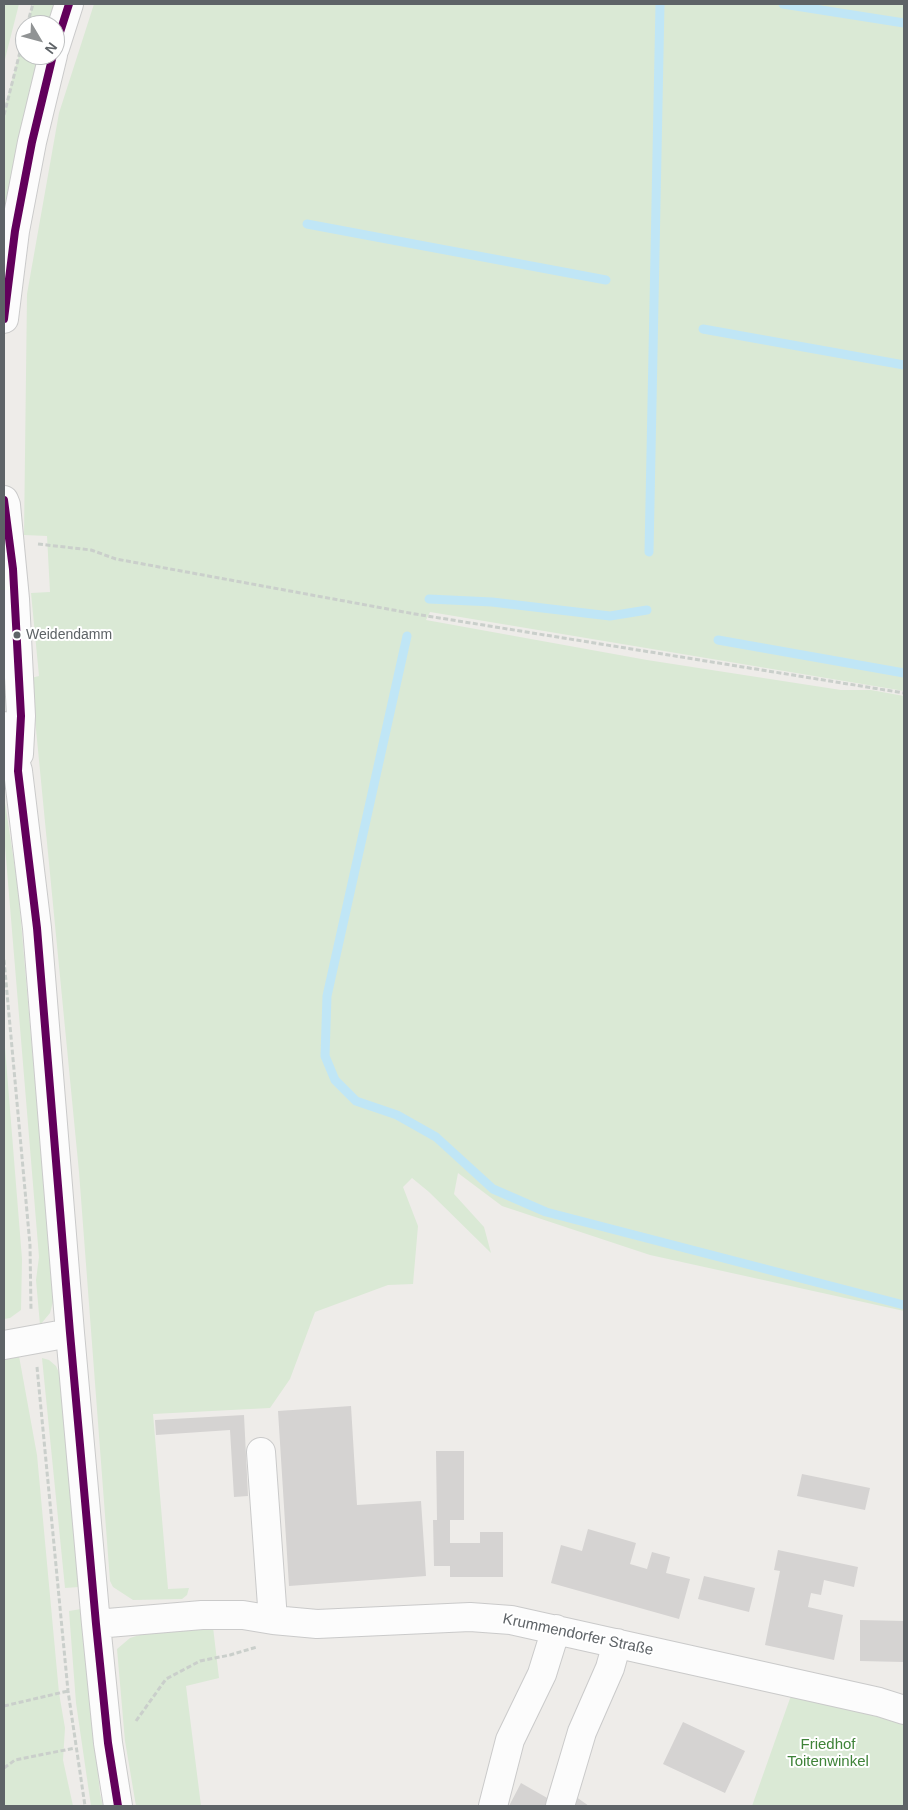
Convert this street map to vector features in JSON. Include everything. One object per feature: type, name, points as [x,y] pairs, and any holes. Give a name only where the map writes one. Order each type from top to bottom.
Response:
[{"type":"street","points":[[4,319],[15,231],[30,151],[51,65]]},
{"type":"street","points":[[4,503],[15,599],[21,716],[18,771],[37,928],[96,1624],[108,1742],[118,1806]]},
{"type":"street","points":[[4,726],[18,771]]},
{"type":"street","points":[[4,1345],[70,1333]]},
{"type":"street","points":[[261,1452],[273,1620]]},
{"type":"street","name":"Krummendorfer Straße","points":[[96,1624],[202,1615],[243,1615],[317,1624],[470,1616],[511,1620],[880,1702],[904,1710]]},
{"type":"street","points":[[492,1806],[510,1740],[542,1674],[556,1629]]},
{"type":"street","points":[[560,1806],[582,1732],[610,1668],[616,1643]]},
{"type":"path","points":[[4,115],[5,102],[16,65]]},
{"type":"path","points":[[31,544],[91,550],[116,559],[416,614],[904,693]]},
{"type":"path","points":[[4,960],[30,1245],[31,1316]]},
{"type":"path","points":[[37,1368],[68,1691],[85,1806]]},
{"type":"path","points":[[132,1728],[139,1714],[166,1679],[200,1661],[230,1656],[258,1647]]},
{"type":"path","points":[[4,1706],[68,1691]]},
{"type":"path","points":[[4,1768],[15,1760],[75,1748]]},
{"type":"green space","points":[[4,4],[19,4],[15,15],[4,63]]},
{"type":"green space","points":[[33,4],[69,4],[62,15],[30,15]]},
{"type":"green space","points":[[94,4],[904,4],[904,691],[430,612],[426,620],[647,660],[841,690],[871,690],[904,696],[904,1311],[650,1255],[502,1206],[458,1173],[454,1194],[484,1227],[491,1253],[429,1192],[412,1178],[403,1187],[418,1226],[413,1284],[388,1285],[315,1312],[290,1379],[270,1408],[153,1414],[168,1589],[189,1588],[187,1595],[182,1599],[133,1600],[113,1587],[110,1581],[79,1172],[31,678],[39,676],[31,593],[50,592],[47,536],[24,535],[27,294],[59,113]]},
{"type":"green space","points":[[16,65],[51,65],[4,319],[4,100],[6,103]]},
{"type":"green space","points":[[4,796],[18,888],[54,1298],[50,1313],[40,1325],[36,1280],[39,1257],[4,834]]},
{"type":"green space","points":[[4,1035],[22,1259],[21,1310],[10,1318],[4,1319]]},
{"type":"green space","points":[[19,1356],[37,1455],[59,1693],[65,1728],[63,1760],[73,1806],[4,1806],[4,1360]]},
{"type":"green space","points":[[42,1358],[49,1360],[56,1366],[60,1375],[79,1587],[65,1588]]},
{"type":"green space","points":[[81,1609],[100,1793],[103,1806],[91,1806],[76,1703],[69,1611]]},
{"type":"green space","points":[[213,1627],[219,1678],[186,1686],[201,1806],[136,1806],[125,1741],[117,1649],[130,1638],[149,1632]]},
{"type":"green space","name":"Friedhof Toitenwinkel","points":[[793,1690],[904,1719],[904,1806],[752,1806]]},
{"type":"building","points":[[351,1406],[357,1505],[421,1501],[426,1576],[289,1586],[278,1411]]},
{"type":"building","points":[[244,1415],[248,1496],[234,1497],[230,1430],[156,1435],[155,1420]]},
{"type":"building","points":[[436,1451],[464,1451],[464,1520],[450,1520],[450,1543],[480,1543],[480,1532],[503,1532],[503,1577],[450,1577],[450,1566],[434,1566],[433,1520],[437,1520]]},
{"type":"building","points":[[802,1474],[870,1488],[865,1510],[797,1496]]},
{"type":"building","points":[[588,1529],[636,1543],[630,1564],[647,1569],[652,1552],[670,1557],[666,1573],[690,1579],[679,1619],[551,1583],[561,1545],[582,1551]]},
{"type":"building","points":[[778,1550],[858,1567],[854,1587],[824,1580],[821,1595],[811,1593],[808,1607],[843,1615],[834,1660],[765,1645],[780,1571],[774,1570]]},
{"type":"building","points":[[704,1576],[755,1588],[749,1612],[698,1599]]},
{"type":"building","points":[[860,1620],[904,1621],[904,1662],[860,1661]]},
{"type":"building","points":[[683,1722],[745,1751],[725,1793],[663,1764]]},
{"type":"building","points":[[521,1783],[549,1799],[545,1806],[509,1806]]},
{"type":"building","points":[[572,1794],[589,1806],[563,1806]]},
{"type":"waterway","points":[[649,552],[660,4]]},
{"type":"waterway","points":[[783,4],[904,23]]},
{"type":"waterway","points":[[307,224],[606,280]]},
{"type":"waterway","points":[[703,329],[904,365]]},
{"type":"waterway","points":[[429,599],[492,602],[610,616],[647,610]]},
{"type":"waterway","points":[[407,636],[327,996],[325,1056],[335,1080],[356,1101],[397,1115],[436,1137],[493,1189],[546,1212],[904,1305]]},
{"type":"waterway","points":[[718,640],[904,673]]},
{"type":"transit line","points":[[65,17],[69,4]]},
{"type":"transit line","points":[[4,319],[15,231],[32,142],[51,65]]},
{"type":"transit line","points":[[4,500],[13,569],[21,716],[18,771],[37,928],[96,1624],[108,1743],[118,1806]]},
{"type":"place","name":"Weidendamm","points":[[17,635]]}]
